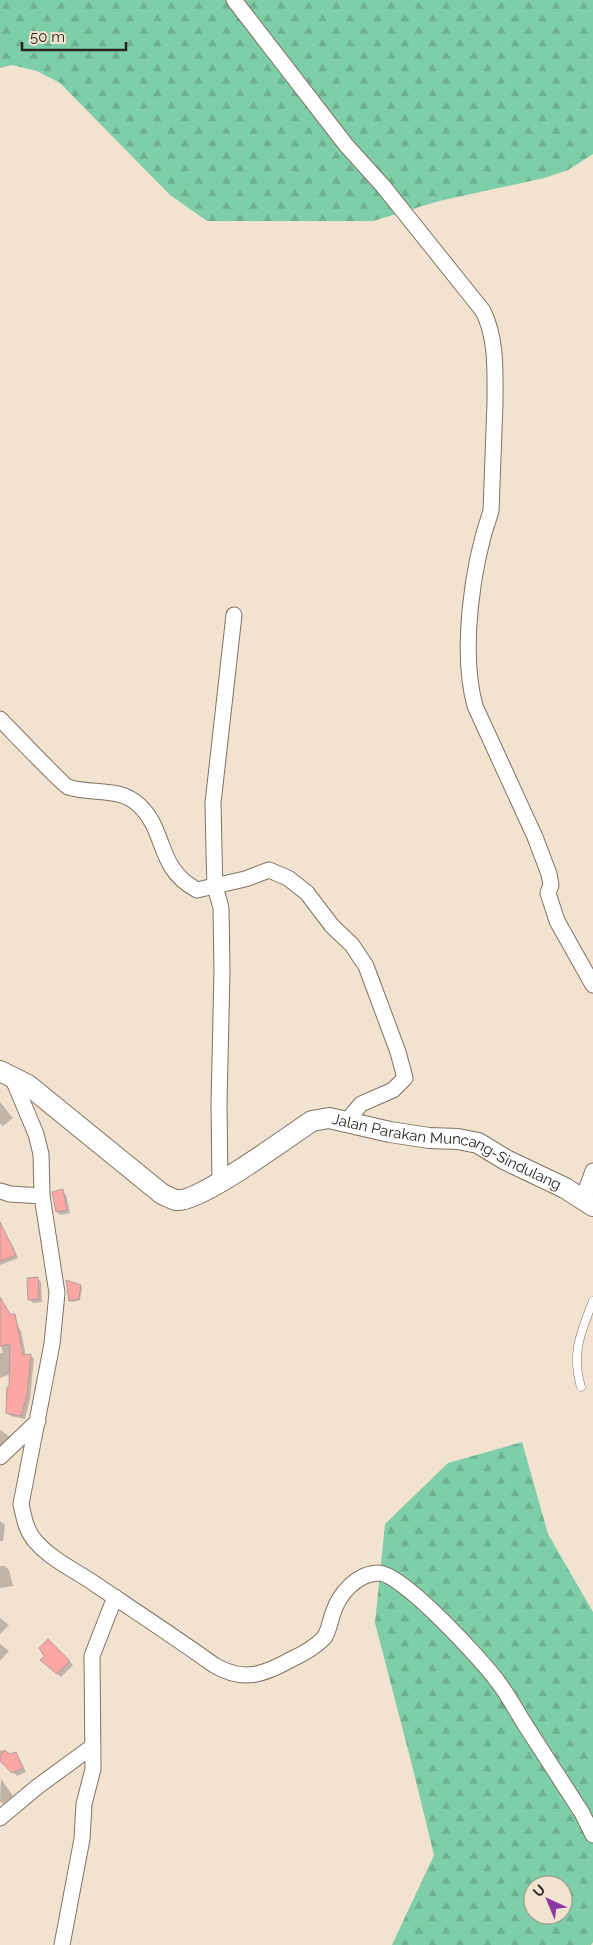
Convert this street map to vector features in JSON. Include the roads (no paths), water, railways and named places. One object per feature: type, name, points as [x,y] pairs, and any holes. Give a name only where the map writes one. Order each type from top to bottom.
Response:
[{"type":"street","points":[[234,0],[346,145],[383,186],[483,311],[488,321],[495,368],[491,511],[484,531],[468,632],[470,690],[475,706],[523,811],[549,874],[550,885],[548,893],[557,920],[593,985]]},
{"type":"street","points":[[220,1182],[219,1105],[222,962],[220,908],[215,886],[213,804],[234,614]]},
{"type":"street","points":[[0,719],[65,786],[112,792],[130,798],[141,807],[156,830],[164,854],[173,870],[186,884],[197,890],[245,879],[269,870],[288,878],[307,893],[332,926],[352,945],[366,966],[398,1052],[405,1078],[393,1090],[361,1104],[346,1122]]},
{"type":"street","points":[[6,1074],[36,1134],[40,1147],[42,1196],[57,1294],[52,1344],[21,1504],[27,1528],[35,1542],[55,1560],[115,1597],[225,1672],[240,1675],[268,1672],[301,1655],[323,1638],[337,1604],[348,1586],[366,1575],[379,1573],[390,1576],[410,1590],[461,1640],[498,1681],[582,1813],[593,1835]]},
{"type":"street","name":"Jalan Parakan Muncang-Sindulang","points":[[6,1074],[28,1085],[162,1194],[177,1200],[190,1198],[220,1182],[312,1121],[329,1118],[390,1132],[478,1143],[506,1160],[588,1202]]},
{"type":"street","points":[[588,1202],[593,1171]]},
{"type":"street","points":[[0,1191],[10,1194],[42,1196]]},
{"type":"street","points":[[0,1457],[38,1421]]},
{"type":"street","points":[[62,1945],[82,1839],[84,1804],[93,1769],[92,1656],[98,1636],[115,1597]]},
{"type":"street","points":[[0,1818],[37,1787],[93,1746]]},
{"type":"lane","points":[[581,1387],[576,1371],[578,1345],[593,1301]]}]
